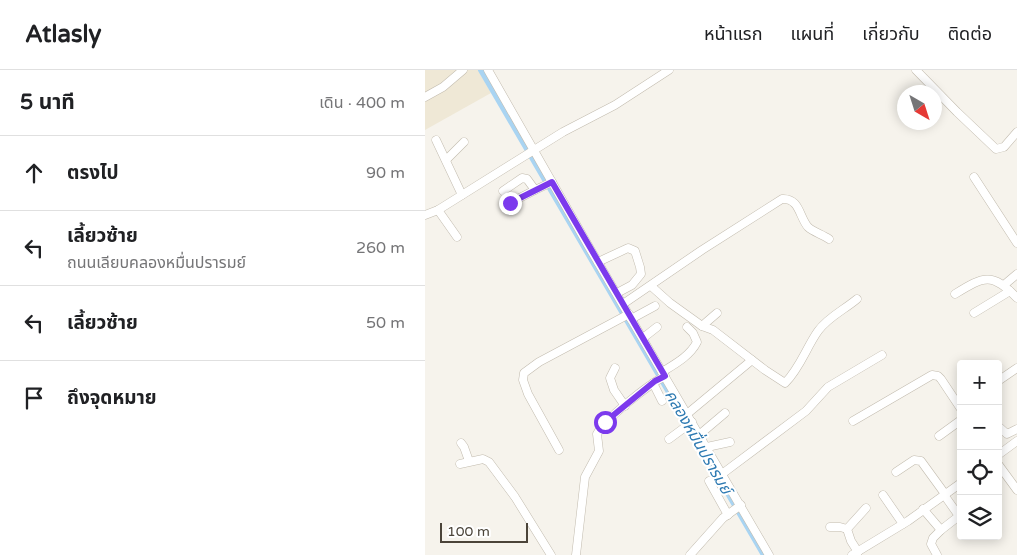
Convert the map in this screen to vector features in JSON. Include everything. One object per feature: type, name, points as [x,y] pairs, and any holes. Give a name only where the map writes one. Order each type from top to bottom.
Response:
[{"type":"street","points":[[488,70],[529,152],[617,293],[623,304],[626,317],[643,338],[659,378],[662,401]]},
{"type":"street","points":[[425,215],[462,196],[563,132],[615,106],[669,70]]},
{"type":"street","points":[[916,70],[996,149],[1004,147],[1017,132]]},
{"type":"street","points":[[425,97],[443,87],[459,71]]},
{"type":"street","points":[[436,140],[462,196]]},
{"type":"street","points":[[446,160],[464,142]]},
{"type":"street","points":[[973,177],[1017,243]]},
{"type":"street","points":[[503,190],[522,178],[527,179],[535,190]]},
{"type":"street","points":[[510,203],[549,185]]},
{"type":"street","points":[[623,304],[702,250],[782,199],[793,202],[798,207],[809,228],[829,239]]},
{"type":"street","points":[[438,210],[457,237]]},
{"type":"street","points":[[598,262],[628,248],[635,251],[641,274],[632,285],[617,293]]},
{"type":"street","points":[[1004,284],[1017,274]]},
{"type":"street","points":[[955,294],[984,279],[995,280],[1004,284],[1017,298]]},
{"type":"street","points":[[651,286],[702,326],[713,330],[785,383],[798,367],[817,332],[825,323],[857,299]]},
{"type":"street","points":[[974,313],[1010,291]]},
{"type":"street","points":[[559,450],[529,394],[523,380],[524,373],[539,362],[626,317],[655,306]]},
{"type":"street","points":[[702,326],[717,314]]},
{"type":"street","points":[[643,338],[657,327]]},
{"type":"street","points":[[576,555],[585,477],[599,450],[597,434],[605,422],[694,348],[697,342],[693,333],[687,327]]},
{"type":"street","points":[[722,474],[806,411],[828,387],[882,355]]},
{"type":"street","points":[[687,414],[752,360]]},
{"type":"street","points":[[615,368],[610,378],[611,384],[625,406]]},
{"type":"street","points":[[1002,377],[1017,368]]},
{"type":"street","points":[[853,421],[932,375],[938,376],[941,379],[959,405]]},
{"type":"street","points":[[659,378],[687,414],[688,425],[699,435],[707,447],[722,474],[735,509]]},
{"type":"street","points":[[699,435],[725,413]]},
{"type":"street","points":[[939,436],[957,423]]},
{"type":"street","points":[[669,439],[688,425]]},
{"type":"street","points":[[1002,430],[1007,434],[1017,429]]},
{"type":"street","points":[[1002,452],[1017,441]]},
{"type":"street","points":[[707,447],[730,442]]},
{"type":"street","points":[[461,443],[469,461]]},
{"type":"street","points":[[460,464],[483,459],[489,462],[510,490],[551,555]]},
{"type":"street","points":[[896,472],[914,460],[921,461],[959,516],[933,538],[931,544],[937,555]]},
{"type":"street","points":[[1002,469],[1017,490]]},
{"type":"street","points":[[709,481],[735,509],[769,555]]},
{"type":"street","points":[[847,529],[855,553],[903,524],[923,509],[946,497],[957,487]]},
{"type":"street","points":[[883,495],[903,524]]},
{"type":"street","points":[[847,529],[866,508]]},
{"type":"street","points":[[690,555],[707,534],[735,509]]},
{"type":"street","points":[[923,509],[941,530]]},
{"type":"street","points":[[830,527],[847,529]]},
{"type":"shaded area","points":[[425,70],[478,70],[491,93],[425,130]]},
{"type":"waterway","name":"คลองหมื่นปรารมย์","points":[[481,70],[764,555]]},
{"type":"route","points":[[510,203],[552,182],[665,376],[655,381],[605,422]]}]
